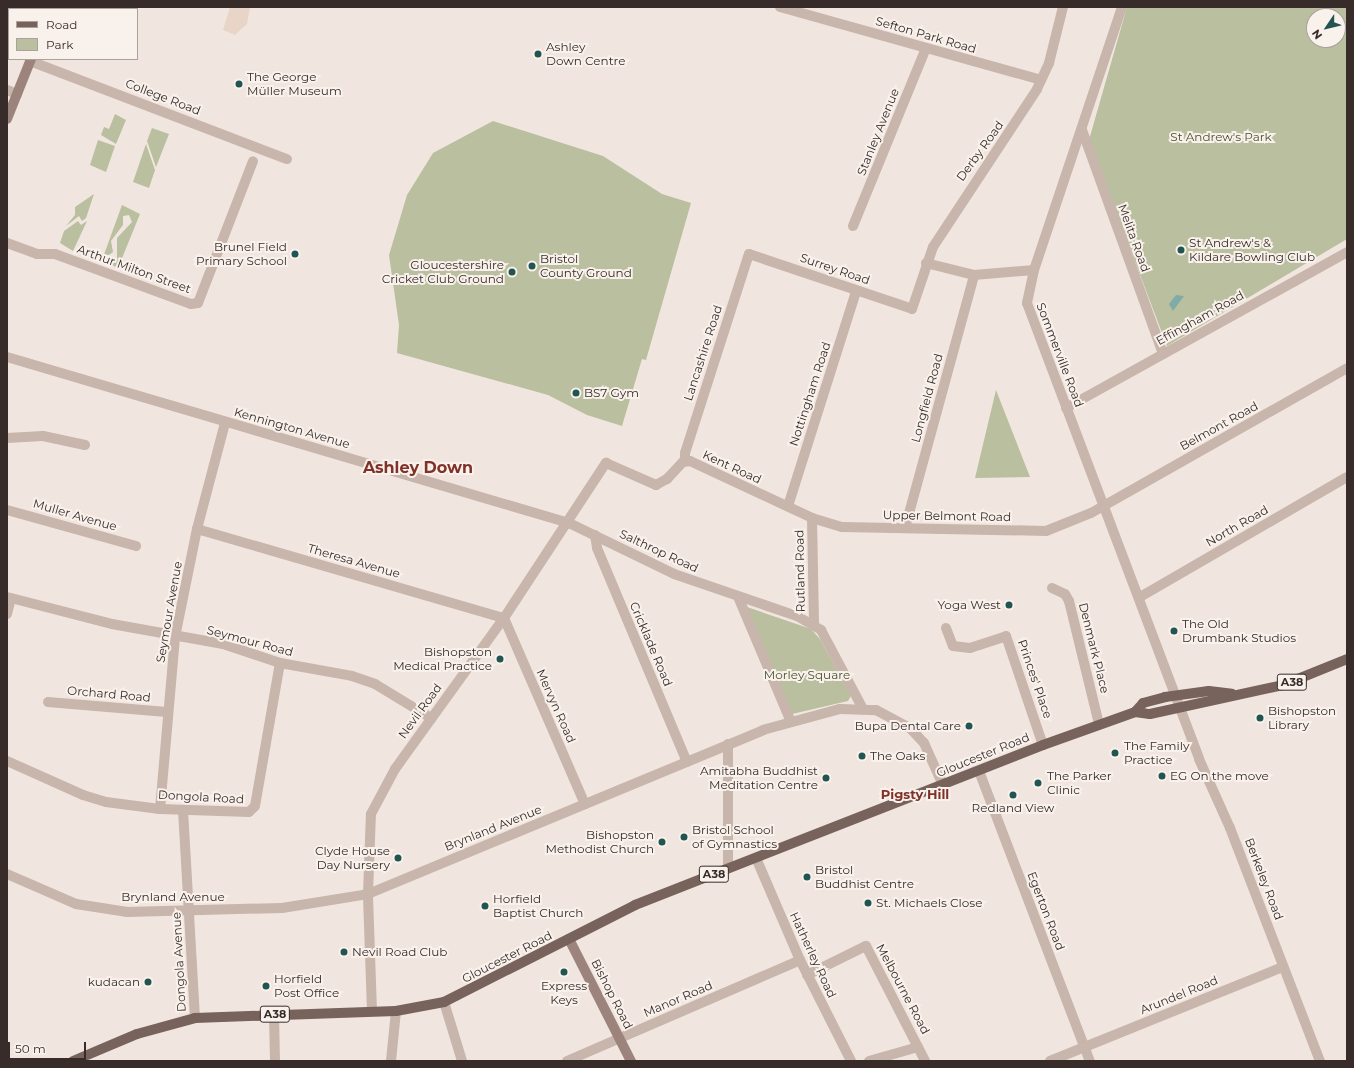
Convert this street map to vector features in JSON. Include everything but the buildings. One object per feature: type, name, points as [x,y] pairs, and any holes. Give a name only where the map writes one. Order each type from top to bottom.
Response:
[{"type":"main road","name":"Gloucester Road","points":[[73,1061],[137,1034],[195,1018],[372,1011],[396,1012],[444,1002],[635,906],[728,868],[1043,745],[1135,712],[1150,714],[1181,708],[1233,694],[1283,685],[1345,663]]},
{"type":"main road","name":"Gloucester Road","points":[[1135,712],[1143,703],[1176,695],[1209,691],[1233,694]]},
{"type":"street","name":"Sefton Park Road","points":[[780,7],[1041,80]]},
{"type":"street","name":"Derby Road","points":[[912,309],[926,263],[955,208],[1024,113],[1041,80],[1063,7]]},
{"type":"street","name":"Sommerville Road","points":[[1122,7],[1034,270],[1026,303],[1140,597],[1181,708]]},
{"type":"street","name":"Stanley Avenue","points":[[853,226],[926,48]]},
{"type":"street","points":[[7,119],[12,92],[30,60]]},
{"type":"street","name":"College Road","points":[[30,60],[287,160]]},
{"type":"street","name":"Melita Road","points":[[1082,130],[1163,354]]},
{"type":"street","name":"Arthur Milton Street","points":[[7,243],[37,254],[54,254],[191,304],[198,303],[253,161]]},
{"type":"street","name":"Effingham Road","points":[[1066,408],[1347,252]]},
{"type":"street","name":"Surrey Road","points":[[749,254],[912,309]]},
{"type":"street","name":"Lancashire Road","points":[[685,461],[685,453],[749,254]]},
{"type":"street","points":[[926,263],[974,275],[1034,270]]},
{"type":"street","name":"Longfield Road","points":[[905,528],[974,275]]},
{"type":"street","name":"Nottingham Road","points":[[788,506],[856,291]]},
{"type":"street","name":"Kennington Avenue","points":[[7,358],[570,523]]},
{"type":"street","name":"Belmont Road","points":[[1104,505],[1347,368]]},
{"type":"street","name":"Seymour Avenue","points":[[160,809],[167,712],[175,637],[197,529],[225,422]]},
{"type":"street","points":[[7,438],[43,436],[85,446]]},
{"type":"street","name":"Kent Road","points":[[606,463],[656,485],[667,479],[685,461],[788,506]]},
{"type":"street","name":"Nevil Road","points":[[372,1011],[368,894],[371,814],[395,769],[504,618],[570,523],[606,463]]},
{"type":"street","name":"North Road","points":[[1140,597],[1347,477]]},
{"type":"street","name":"Upper Belmont Road","points":[[788,506],[812,518],[851,528],[1046,531],[1074,522],[1104,505]]},
{"type":"street","name":"Muller Avenue","points":[[7,510],[136,546]]},
{"type":"street","name":"Rutland Road","points":[[812,518],[814,623]]},
{"type":"street","name":"Salthrop Road","points":[[570,523],[674,574],[739,599]]},
{"type":"street","name":"Theresa Avenue","points":[[197,529],[504,618]]},
{"type":"street","name":"Cricklade Road","points":[[595,535],[597,548],[687,762]]},
{"type":"street","name":"Denmark Place","points":[[1052,588],[1065,594],[1069,602],[1099,724]]},
{"type":"street","points":[[7,614],[9,597]]},
{"type":"street","name":"Seymour Road","points":[[9,597],[175,637],[223,644],[280,664],[352,676],[375,684],[431,718]]},
{"type":"street","points":[[739,599],[814,623],[827,638],[862,707]]},
{"type":"street","points":[[739,599],[790,720]]},
{"type":"street","name":"Mervyn Road","points":[[504,618],[585,804]]},
{"type":"street","name":"Princes' Place","points":[[946,628],[953,646],[970,648],[1006,636],[1043,745]]},
{"type":"street","name":"Dongola Road","points":[[7,761],[83,795],[160,809],[252,810],[280,664]]},
{"type":"street","name":"Orchard Road","points":[[48,702],[167,712]]},
{"type":"street","name":"Brynland Avenue","points":[[7,874],[76,904],[127,912],[282,908],[368,894],[728,744],[790,720],[862,707],[892,716],[910,728],[927,748],[943,785]]},
{"type":"street","name":"Berkeley Road","points":[[1181,708],[1320,1061]]},
{"type":"street","points":[[728,744],[728,868]]},
{"type":"street","name":"Egerton Road","points":[[979,771],[1090,1061]]},
{"type":"street","name":"Dongola Avenue","points":[[183,810],[195,1018]]},
{"type":"street","name":"Hatherley Road","points":[[756,858],[807,975],[851,1061]]},
{"type":"street","name":"Bishop Road","points":[[569,939],[631,1061]]},
{"type":"street","name":"Melbourne Road","points":[[807,975],[866,946],[925,1061]]},
{"type":"street","name":"Manor Road","points":[[567,1061],[800,960]]},
{"type":"street","name":"Arundel Road","points":[[1050,1061],[1283,967]]},
{"type":"street","points":[[444,1002],[462,1061]]},
{"type":"street","points":[[391,1061],[396,1012]]},
{"type":"street","points":[[274,1014],[275,1061]]},
{"type":"street","points":[[869,1061],[918,1047]]},
{"type":"green space","name":"St Andrew's Park","points":[[1127,7],[1347,7],[1347,239],[1167,346],[1089,140]]},
{"type":"green space","points":[[115,114],[126,120],[116,144],[101,135],[104,127],[109,129]]},
{"type":"green space","name":"Gloucestershire Cricket Club Ground","points":[[493,121],[603,156],[662,194],[691,203],[646,360],[642,359],[622,426],[587,415],[548,395],[397,353],[399,325],[389,255],[407,195],[433,153]]},
{"type":"green space","points":[[152,128],[169,134],[156,167],[147,141]]},
{"type":"green space","points":[[98,140],[115,146],[106,172],[90,165]]},
{"type":"green space","points":[[146,144],[155,170],[149,188],[133,182]]},
{"type":"green space","points":[[94,194],[86,218],[82,221],[79,216],[66,226],[75,215],[75,207]]},
{"type":"green space","points":[[122,205],[140,214],[118,268],[102,260]],"holes":[[[129,215],[132,222],[117,238],[117,260],[112,264],[106,257],[113,252],[111,241],[123,225],[123,216]]]},
{"type":"green space","points":[[78,221],[81,225],[87,221],[73,251],[60,243],[64,231]]},
{"type":"green space","points":[[996,390],[1030,477],[975,478]]},
{"type":"green space","name":"Morley Square","points":[[747,607],[811,629],[820,639],[851,696],[848,701],[792,714]]},
{"type":"shaded area","points":[[230,7],[250,7],[247,24],[235,35],[223,30]]},
{"type":"water","points":[[1176,295],[1184,296],[1173,311],[1169,304]]},
{"type":"place","name":"Ashley Down Centre","points":[[538,54]]},
{"type":"place","name":"The George Müller Museum","points":[[239,84]]},
{"type":"place","name":"St Andrew's & Kildare Bowling Club","points":[[1181,250]]},
{"type":"place","name":"Brunel Field Primary School","points":[[295,254]]},
{"type":"place","name":"Bristol County Ground","points":[[532,266]]},
{"type":"place","name":"Gloucestershire Cricket Club Ground","points":[[512,272]]},
{"type":"place","name":"BS7 Gym","points":[[576,393]]},
{"type":"place","name":"Yoga West","points":[[1009,605]]},
{"type":"place","name":"The Old Drumbank Studios","points":[[1174,631]]},
{"type":"place","name":"Bishopston Medical Practice","points":[[500,659]]},
{"type":"place","name":"Bishopston Library","points":[[1260,718]]},
{"type":"place","name":"Bupa Dental Care","points":[[969,726]]},
{"type":"place","name":"The Family Practice","points":[[1115,753]]},
{"type":"place","name":"The Oaks","points":[[862,756]]},
{"type":"place","name":"EG On the move","points":[[1162,776]]},
{"type":"place","name":"Amitabha Buddhist Meditation Centre","points":[[826,778]]},
{"type":"place","name":"The Parker Clinic","points":[[1038,783]]},
{"type":"place","name":"Redland View","points":[[1013,795]]},
{"type":"place","name":"Bristol School of Gymnastics","points":[[684,837]]},
{"type":"place","name":"Bishopston Methodist Church","points":[[662,842]]},
{"type":"place","name":"Clyde House Day Nursery","points":[[398,858]]},
{"type":"place","name":"Bristol Buddhist Centre","points":[[807,877]]},
{"type":"place","name":"St. Michaels Close","points":[[868,903]]},
{"type":"place","name":"Horfield Baptist Church","points":[[485,906]]},
{"type":"place","name":"Nevil Road Club","points":[[344,952]]},
{"type":"place","name":"Express Keys","points":[[564,972]]},
{"type":"place","name":"kudacan","points":[[148,982]]},
{"type":"place","name":"Horfield Post Office","points":[[266,986]]},
{"type":"district","name":"Ashley Down","points":[[418,468]]},
{"type":"district","name":"Pigsty Hill","points":[[915,794]]}]
